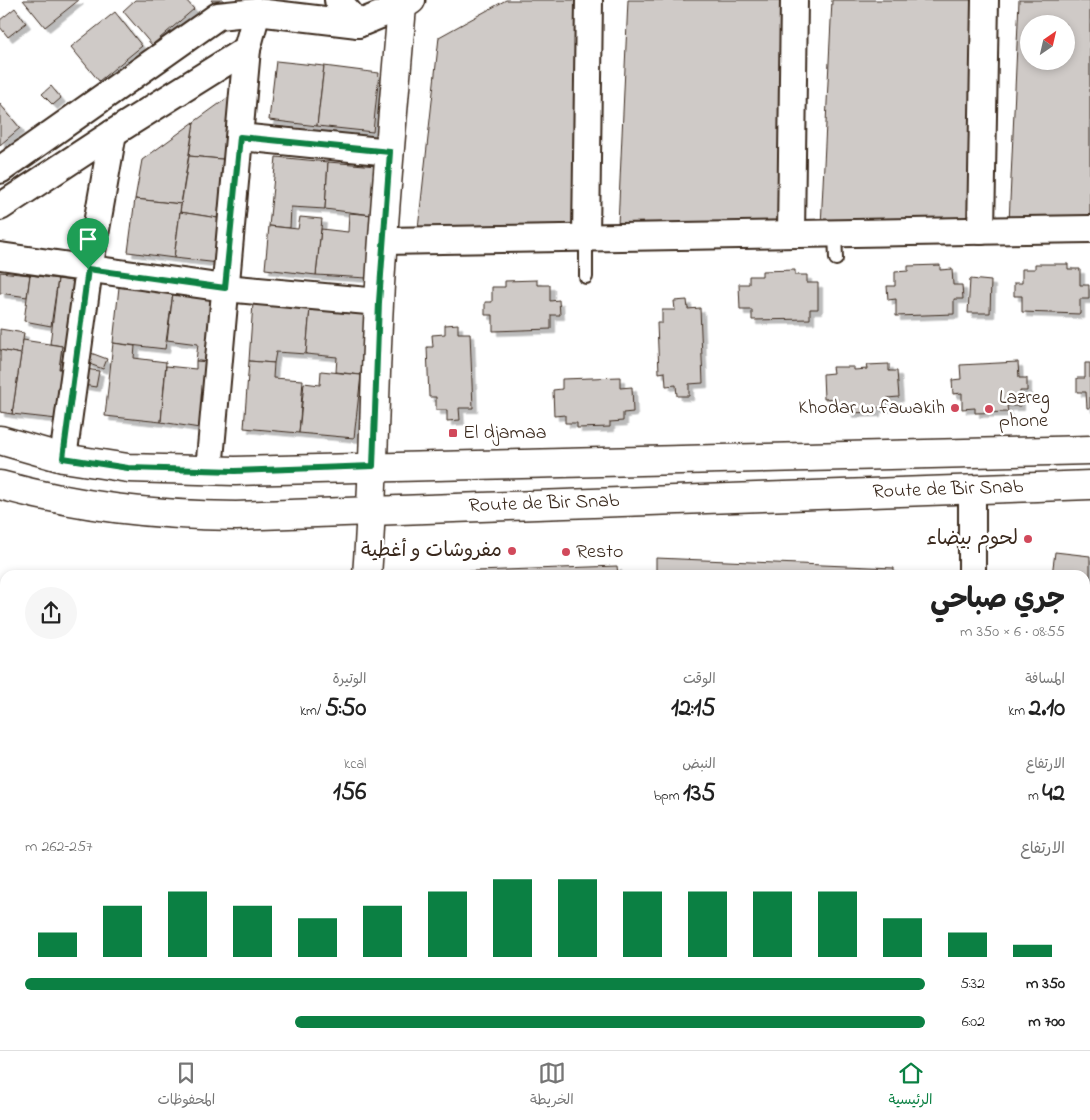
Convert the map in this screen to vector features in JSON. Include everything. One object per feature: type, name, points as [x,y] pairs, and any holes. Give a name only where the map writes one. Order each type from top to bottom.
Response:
[{"type":"main road","points":[[368,570],[379,302],[390,152],[406,3]]},
{"type":"main road","name":"Route de Bir Snab","points":[[0,440],[63,458],[128,468],[209,470],[1090,450]]},
{"type":"main road","name":"Route de Bir Snab","points":[[0,485],[56,500],[104,508],[166,515],[236,516],[1090,485]]},
{"type":"street","points":[[338,0],[358,24]]},
{"type":"street","points":[[586,238],[589,0]]},
{"type":"street","points":[[791,234],[794,0]]},
{"type":"street","points":[[981,231],[985,0]]},
{"type":"street","points":[[0,170],[218,16],[257,12],[358,24],[406,3]]},
{"type":"street","points":[[209,470],[247,49],[257,12]]},
{"type":"street","points":[[0,207],[112,133],[247,49]]},
{"type":"street","points":[[63,458],[88,269],[112,133]]},
{"type":"street","points":[[240,137],[390,152]]},
{"type":"street","points":[[384,241],[1090,229]]},
{"type":"street","points":[[0,256],[225,288],[379,302]]},
{"type":"street","points":[[972,488],[972,570]]},
{"type":"lane","points":[[835,233],[836,259]]},
{"type":"lane","points":[[586,238],[586,277]]},
{"type":"building","points":[[23,0],[79,0],[45,27]]},
{"type":"building","points":[[135,0],[186,0],[194,9],[152,45],[123,11]]},
{"type":"building","points":[[211,0],[224,0],[216,6]]},
{"type":"building","points":[[506,0],[578,0],[572,229],[418,229],[439,37]]},
{"type":"building","points":[[628,0],[786,0],[785,226],[618,225]]},
{"type":"building","points":[[832,0],[985,0],[981,222],[821,226]]},
{"type":"building","points":[[1019,0],[1090,0],[1090,217],[1009,223]]},
{"type":"building","points":[[15,8],[26,23],[8,37],[0,27],[0,20]]},
{"type":"building","points":[[115,12],[142,46],[99,81],[71,47]]},
{"type":"building","points":[[276,61],[324,66],[317,126],[269,120]]},
{"type":"building","points":[[324,66],[379,73],[373,132],[317,126]]},
{"type":"building","points":[[51,86],[61,98],[53,105],[42,94]]},
{"type":"building","points":[[241,88],[232,160],[189,156],[194,122]]},
{"type":"building","points":[[0,104],[20,128],[0,145]]},
{"type":"building","points":[[194,122],[181,204],[135,199],[142,160]]},
{"type":"building","points":[[189,156],[232,160],[224,219],[180,212]]},
{"type":"building","points":[[276,157],[328,162],[325,209],[291,207],[290,228],[269,226]]},
{"type":"building","points":[[328,162],[377,166],[373,215],[325,209]]},
{"type":"building","points":[[135,199],[181,204],[174,258],[128,252]]},
{"type":"building","points":[[180,212],[224,219],[219,263],[174,258]]},
{"type":"building","points":[[349,213],[373,215],[367,278],[316,275],[321,229],[348,232]]},
{"type":"building","points":[[300,217],[322,219],[316,275],[265,269],[269,226],[298,229]]},
{"type":"building","points":[[1035,264],[1068,264],[1068,269],[1080,269],[1080,285],[1089,285],[1089,299],[1080,299],[1080,314],[1022,312],[1022,296],[1014,296],[1014,283],[1022,283],[1022,269],[1035,269]]},
{"type":"building","points":[[940,265],[940,270],[952,269],[953,285],[962,285],[963,299],[954,299],[954,314],[896,316],[896,299],[888,300],[887,286],[895,286],[895,272],[908,271],[908,266]]},
{"type":"building","points":[[795,270],[795,275],[807,275],[807,283],[818,283],[818,309],[810,309],[810,319],[752,320],[752,310],[740,310],[739,284],[749,284],[749,276],[762,276],[762,271]]},
{"type":"building","points":[[0,272],[30,275],[27,297],[0,293]]},
{"type":"building","points":[[30,275],[58,279],[51,326],[24,321]]},
{"type":"building","points":[[58,279],[86,283],[73,370],[59,369],[62,346],[50,344]]},
{"type":"building","points":[[970,279],[991,281],[990,313],[968,313]]},
{"type":"building","points":[[537,280],[537,285],[550,285],[550,301],[559,300],[560,315],[551,315],[551,329],[493,331],[493,315],[485,315],[485,302],[492,302],[492,287],[505,287],[505,281]]},
{"type":"building","points":[[119,287],[173,293],[165,349],[113,343]]},
{"type":"building","points":[[173,293],[220,299],[213,362],[196,361],[198,344],[167,340]]},
{"type":"building","points":[[687,300],[688,309],[700,308],[703,383],[689,384],[689,396],[677,396],[676,385],[666,386],[665,372],[659,373],[657,323],[662,323],[662,310],[675,310],[674,301]]},
{"type":"building","points":[[253,303],[310,308],[306,354],[276,352],[274,363],[249,361]]},
{"type":"building","points":[[310,308],[366,313],[361,375],[336,372],[337,357],[306,354]]},
{"type":"building","points":[[458,324],[458,333],[470,333],[473,408],[459,408],[460,420],[447,421],[447,410],[436,410],[436,397],[429,397],[427,347],[433,347],[432,335],[445,334],[445,325]]},
{"type":"building","points":[[0,329],[24,333],[21,354],[0,350]]},
{"type":"building","points":[[23,340],[62,346],[59,369],[73,370],[66,420],[12,414]]},
{"type":"building","points":[[113,343],[135,346],[134,358],[166,362],[161,422],[105,416]]},
{"type":"building","points":[[0,350],[21,354],[12,414],[0,412]]},
{"type":"building","points":[[91,353],[107,359],[103,369],[87,363]]},
{"type":"building","points":[[196,361],[213,362],[206,429],[161,422],[166,366],[196,369]]},
{"type":"building","points":[[249,361],[274,363],[273,378],[303,380],[299,433],[244,428]]},
{"type":"building","points":[[1018,362],[1019,378],[1027,378],[1027,391],[1020,391],[1020,406],[1007,406],[1008,412],[975,413],[975,408],[962,409],[962,393],[953,394],[952,380],[961,379],[960,365]]},
{"type":"building","points":[[1085,363],[1090,363],[1090,408],[1087,408],[1086,392],[1077,392],[1077,378],[1085,378]]},
{"type":"building","points":[[889,364],[889,371],[897,371],[899,397],[887,398],[887,407],[876,408],[876,412],[848,413],[848,408],[837,409],[837,398],[824,399],[823,374],[833,373],[832,367],[854,367],[854,370],[867,369],[866,365]]},
{"type":"building","points":[[86,369],[99,371],[96,387],[83,385]]},
{"type":"building","points":[[321,371],[361,375],[354,438],[299,433],[304,383],[320,385]]},
{"type":"building","points":[[620,377],[620,388],[632,387],[633,412],[623,413],[623,421],[610,422],[610,427],[577,428],[577,423],[565,423],[565,415],[554,416],[553,390],[562,389],[562,379]]},
{"type":"building","points":[[1055,552],[1090,556],[1090,570],[1053,570]]},
{"type":"building","points":[[656,558],[894,568],[894,570],[656,570]]},
{"type":"building","points":[[617,566],[617,570],[504,570]]},
{"type":"place","name":"Khodar w fawakih","points":[[955,408]]},
{"type":"place","name":"Lazreg phone","points":[[989,409]]},
{"type":"place","name":"El djamaa","points":[[453,433]]},
{"type":"place","name":"لحوم بيضاء","points":[[1028,539]]},
{"type":"place","name":"مفروشات و أغطية","points":[[512,551]]},
{"type":"place","name":"Resto","points":[[566,552]]},
{"type":"route","points":[[240,137],[390,152],[379,302],[373,466],[235,471],[128,468],[63,458],[88,269],[225,288],[240,137]]}]
